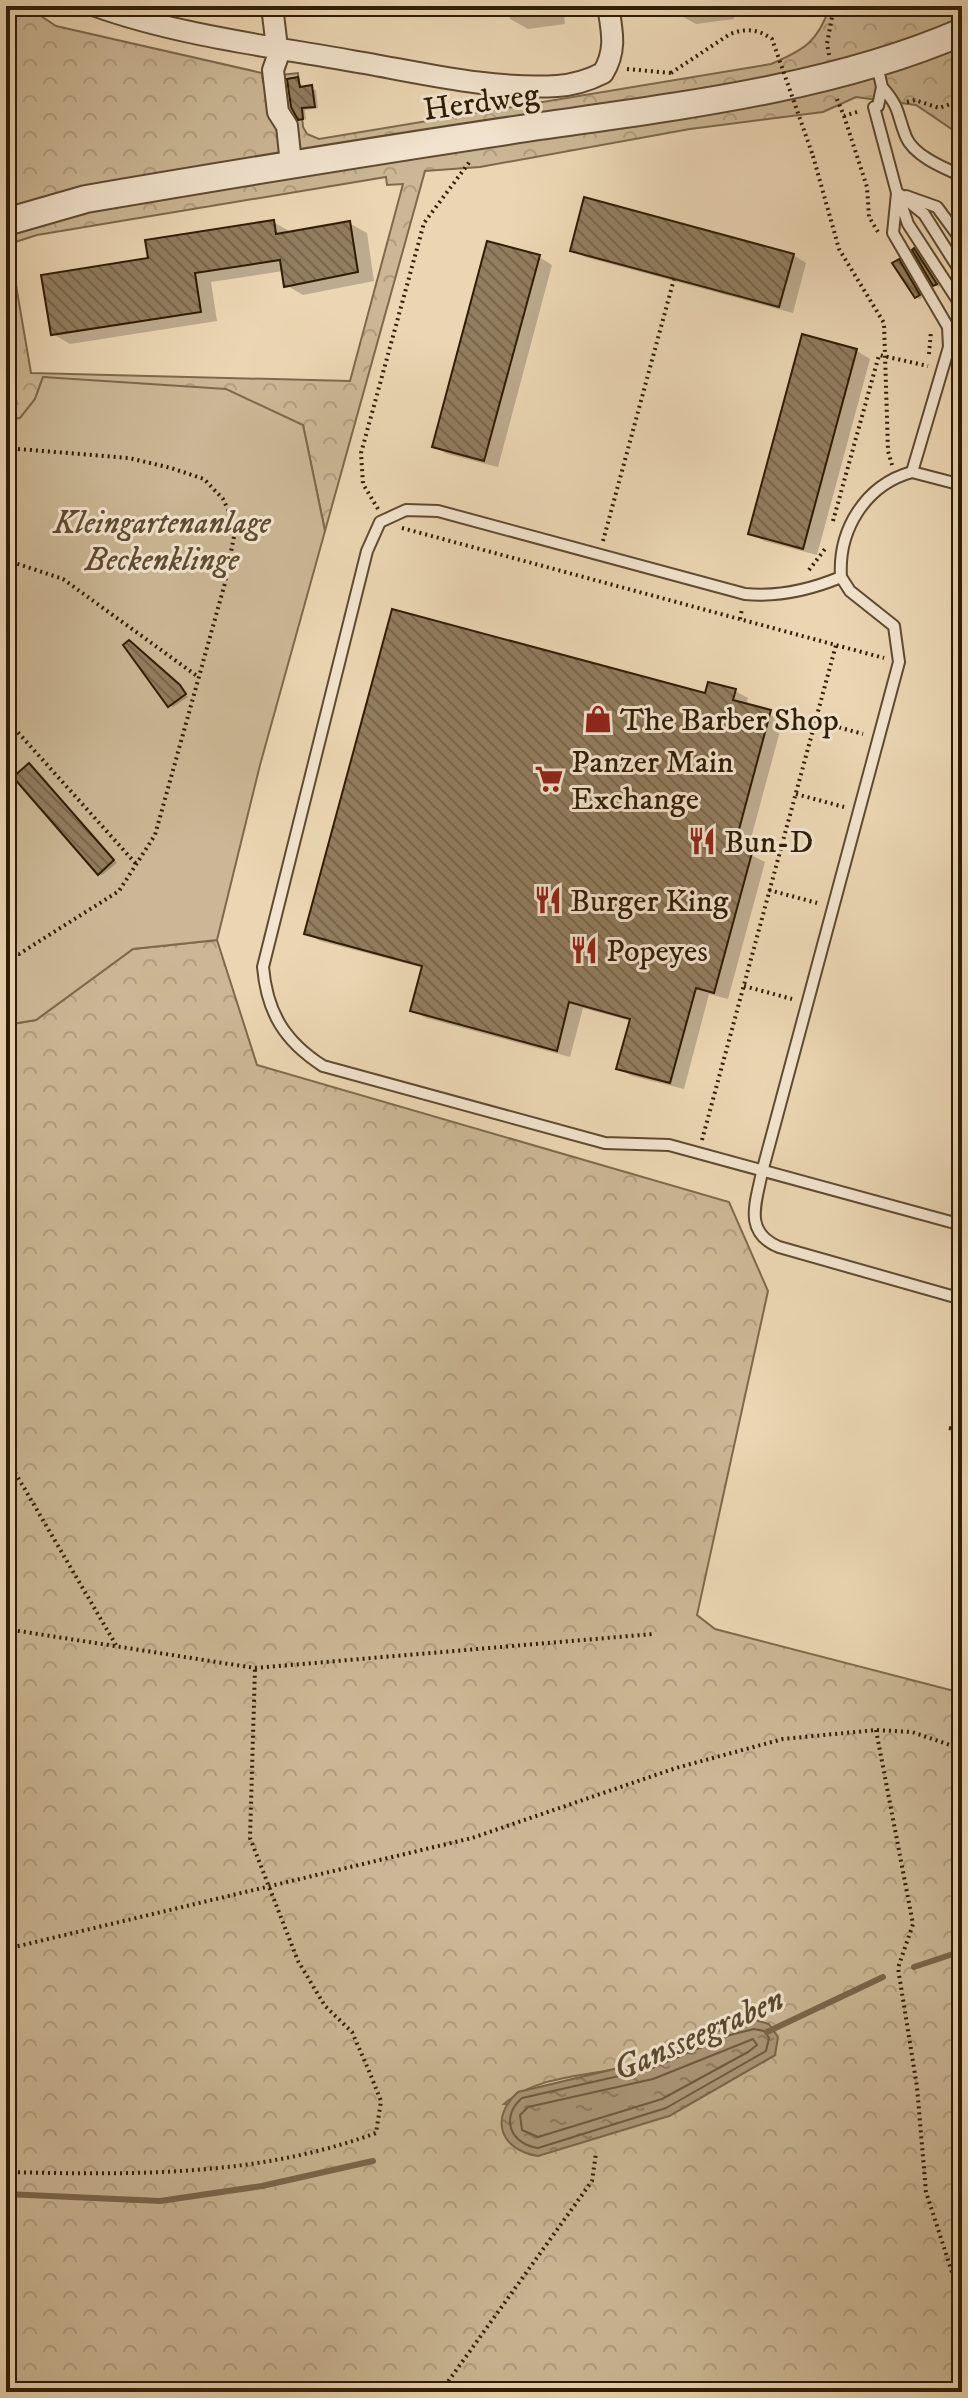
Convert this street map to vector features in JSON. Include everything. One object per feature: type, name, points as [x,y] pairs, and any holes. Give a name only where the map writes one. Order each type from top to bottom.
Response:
[{"type":"street","points":[[96,6],[123,16],[278,52],[468,81],[533,86],[588,80],[603,73],[611,60],[614,43],[608,6]]},
{"type":"street","points":[[272,6],[278,52],[288,75],[292,111],[287,126],[295,170]]},
{"type":"street","name":"Herdweg","points":[[6,222],[86,199],[295,170],[468,137],[637,112],[834,75],[879,75],[961,32]]},
{"type":"lane","points":[[879,75],[898,104],[906,138],[913,147],[962,176]]},
{"type":"lane","points":[[879,75],[878,106],[874,107],[897,193],[908,224],[962,310],[948,327]]},
{"type":"lane","points":[[897,193],[937,207],[962,241]]},
{"type":"lane","points":[[897,193],[924,214],[962,274]]},
{"type":"lane","points":[[897,193],[893,233],[948,327],[949,347],[912,472]]},
{"type":"lane","points":[[949,347],[962,338]]},
{"type":"lane","points":[[962,485],[912,472],[895,477],[867,497],[853,517],[840,559],[841,577],[850,591],[894,626],[899,662],[753,1213],[755,1229],[764,1241],[962,1299]]},
{"type":"lane","points":[[841,577],[785,594],[745,594],[438,511],[406,510],[384,521],[367,551],[267,943],[263,967],[265,991],[273,1016],[302,1053],[323,1066],[605,1143],[669,1145],[962,1225]]},
{"type":"path","points":[[834,6],[827,44],[834,75]]},
{"type":"path","points":[[611,60],[628,70],[671,73],[740,30],[762,32],[772,39],[813,156],[839,249],[884,323],[888,451],[895,477]]},
{"type":"path","points":[[844,116],[867,187],[869,217],[883,241]]},
{"type":"path","points":[[468,137],[471,163],[424,223],[416,246],[361,453],[363,484],[384,521],[899,662]]},
{"type":"path","points":[[599,555],[674,279]]},
{"type":"path","points":[[806,573],[818,563],[825,550],[879,355],[928,368],[931,330],[927,316]]},
{"type":"path","points":[[6,448],[129,458],[204,479],[223,499],[236,526],[225,583],[155,835],[119,891],[19,954],[6,953]]},
{"type":"path","points":[[6,560],[63,579],[198,676]]},
{"type":"path","points":[[740,619],[745,594]]},
{"type":"path","points":[[698,1154],[836,645]]},
{"type":"path","points":[[6,719],[137,865]]},
{"type":"path","points":[[816,721],[877,737]]},
{"type":"path","points":[[796,794],[859,811]]},
{"type":"path","points":[[769,890],[833,908]]},
{"type":"path","points":[[744,986],[807,1003]]},
{"type":"path","points":[[949,1428],[962,1431]]},
{"type":"path","points":[[6,1457],[116,1645]]},
{"type":"path","points":[[6,1629],[255,1668],[653,1634]]},
{"type":"path","points":[[6,2172],[238,2168],[323,2153],[376,2133],[381,2101],[358,2045],[352,2032],[325,2006],[298,1961],[250,1838],[255,1668]]},
{"type":"path","points":[[876,1730],[913,1924],[898,1968],[917,2087],[926,2192],[962,2303]]},
{"type":"path","points":[[6,1949],[472,1838],[676,1768],[783,1739],[876,1730],[912,1732],[962,1749]]},
{"type":"path","points":[[434,2392],[447,2383],[592,2181],[596,2153]]},
{"type":"green space","points":[[6,6],[26,6],[56,26],[262,73],[263,82],[281,80],[281,75],[298,73],[303,127],[307,134],[319,139],[771,64],[808,43],[820,28],[830,6],[962,6],[962,136],[916,105],[856,97],[823,112],[690,129],[480,167],[425,171],[325,531],[303,425],[43,377],[35,399],[20,418],[6,420]],"holes":[[[386,177],[387,185],[403,184],[350,381],[31,373],[9,244],[37,235]]]},
{"type":"green space","name":"Kleingartenanlage Beckenklinge","points":[[43,377],[226,389],[303,425],[325,531],[260,765],[217,940],[133,949],[36,1020],[6,1025],[6,420],[20,418],[35,399]]},
{"type":"green space","points":[[217,940],[257,1065],[729,1202],[768,1291],[697,1615],[715,1629],[962,1693],[962,2392],[6,2392],[6,1025],[36,1020],[133,949]],"holes":[[[728,2027],[775,2055],[669,2116],[504,2104],[536,2086],[649,2061]]]},
{"type":"water","points":[[755,2020],[769,2024],[778,2037],[775,2055],[669,2116],[538,2156],[515,2147],[503,2132],[504,2112],[518,2092],[648,2061],[728,2027]]},
{"type":"building","points":[[298,77],[300,87],[312,85],[315,107],[302,108],[303,119],[298,120],[291,107],[287,79]]},
{"type":"building","points":[[584,197],[794,254],[779,307],[570,251]]},
{"type":"building","points":[[274,220],[276,234],[350,221],[358,272],[284,287],[280,260],[195,273],[201,312],[51,335],[41,275],[148,258],[145,240]]},
{"type":"building","points":[[487,241],[540,255],[484,461],[432,447]]},
{"type":"building","points":[[914,248],[937,284],[933,286],[912,250]]},
{"type":"building","points":[[899,259],[920,295],[915,298],[892,263]]},
{"type":"building","points":[[802,334],[857,349],[803,549],[748,534]]},
{"type":"building","name":"Panzer Main Exchange","points":[[392,609],[705,693],[708,682],[736,689],[733,700],[771,710],[734,848],[752,853],[714,993],[696,988],[670,1083],[616,1069],[630,1019],[569,1002],[557,1051],[410,1011],[422,966],[304,934]]},
{"type":"building","points":[[129,640],[180,685],[186,694],[168,707],[123,645]]},
{"type":"building","points":[[29,763],[114,860],[98,875],[13,777]]},
{"type":"waterway","name":"Gansseegraben","points":[[914,1967],[962,1951]]},
{"type":"waterway","name":"Gansseegraben","points":[[767,2032],[883,1977]]},
{"type":"waterway","name":"Gansseegraben","points":[[6,2194],[160,2201],[262,2186],[373,2161]]},
{"type":"place","name":"The Barber Shop","points":[[598,719]]},
{"type":"place","name":"Panzer Main Exchange","points":[[549,779]]},
{"type":"place","name":"Bun-D","points":[[702,841]]},
{"type":"place","name":"Burger King","points":[[548,900]]},
{"type":"place","name":"Popeyes","points":[[584,950]]}]
